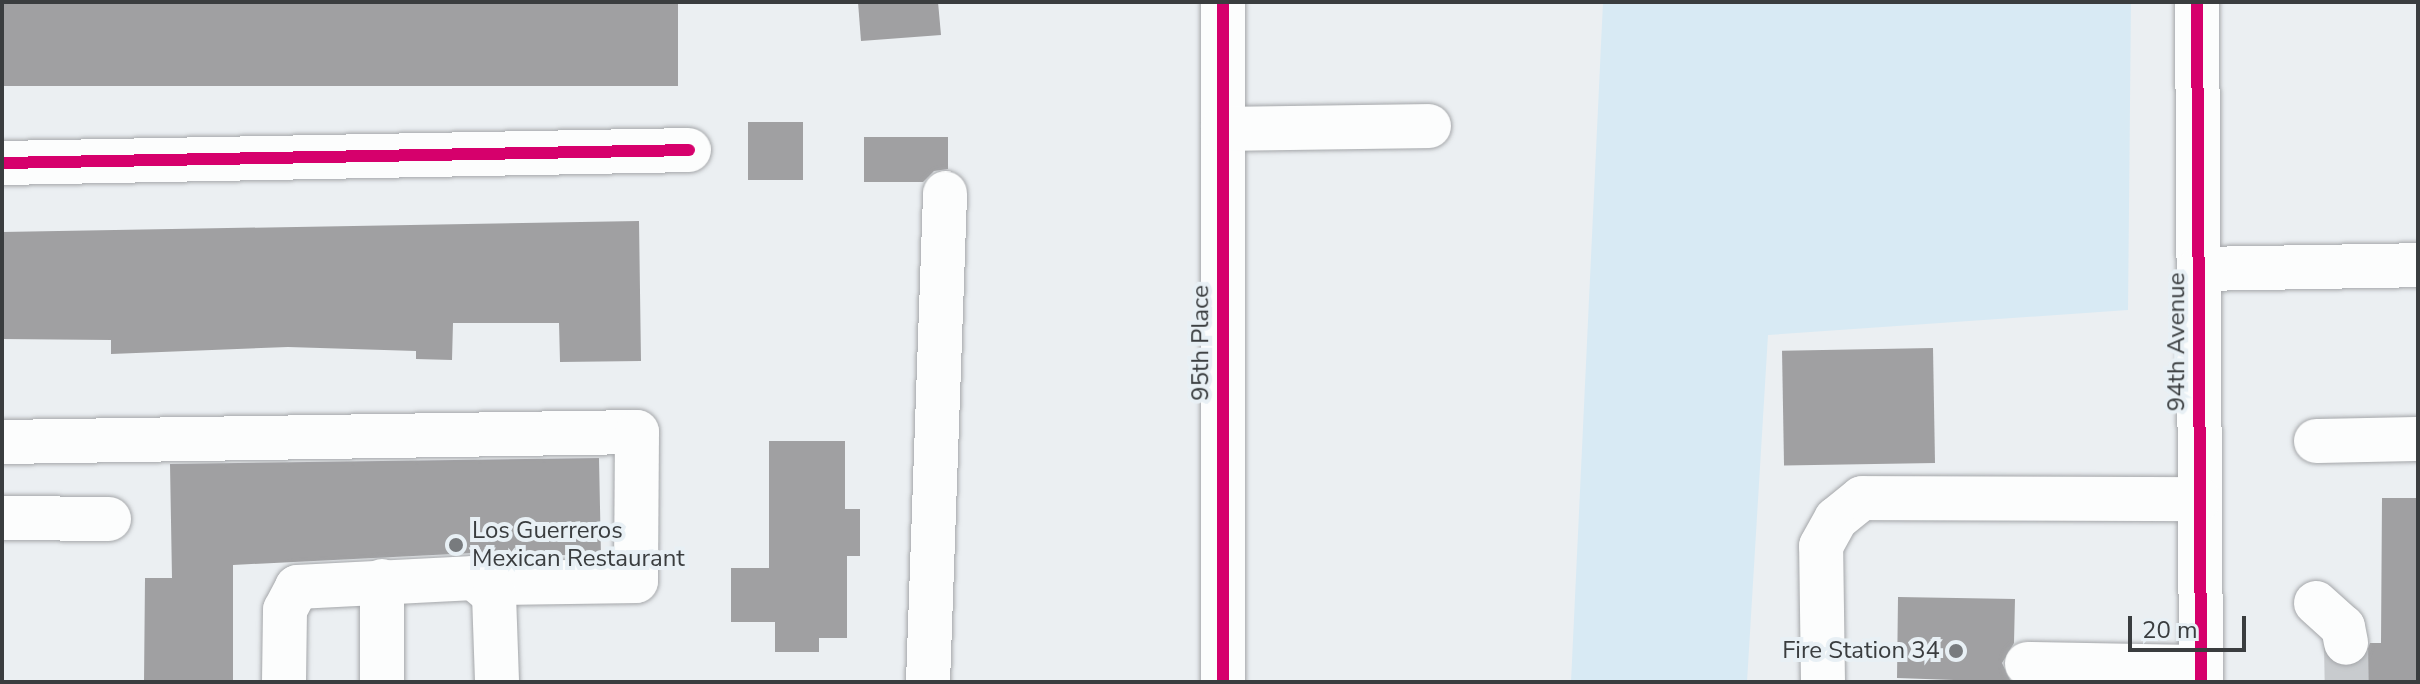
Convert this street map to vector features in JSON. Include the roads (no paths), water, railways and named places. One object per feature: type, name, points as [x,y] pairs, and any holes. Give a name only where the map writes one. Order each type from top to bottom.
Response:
[{"type":"street","name":"94th Avenue","points":[[2197,2],[2201,674]]},
{"type":"street","name":"95th Place","points":[[1223,4],[1223,682]]},
{"type":"street","points":[[1223,129],[1429,126]]},
{"type":"street","points":[[2,163],[689,150]]},
{"type":"street","points":[[928,682],[945,193]]},
{"type":"street","points":[[2199,269],[2418,265]]},
{"type":"street","points":[[2,442],[637,432],[636,581],[486,583],[474,578],[307,583],[288,595],[284,682]]},
{"type":"street","points":[[2316,441],[2418,439]]},
{"type":"street","points":[[1823,682],[1821,546],[1836,519],[1862,498],[2199,499]]},
{"type":"street","points":[[2,518],[109,519]]},
{"type":"street","points":[[382,581],[382,682]]},
{"type":"street","points":[[486,583],[496,611],[497,682]]},
{"type":"street","points":[[2316,603],[2343,627],[2346,643]]},
{"type":"street","points":[[2027,664],[2201,674]]},
{"type":"tunnel","points":[[2346,643],[2347,682]]},
{"type":"place","name":"Los Guerreros Mexican Restaurant","points":[[456,545]]},
{"type":"place","name":"Fire Station 34","points":[[1956,651]]}]
